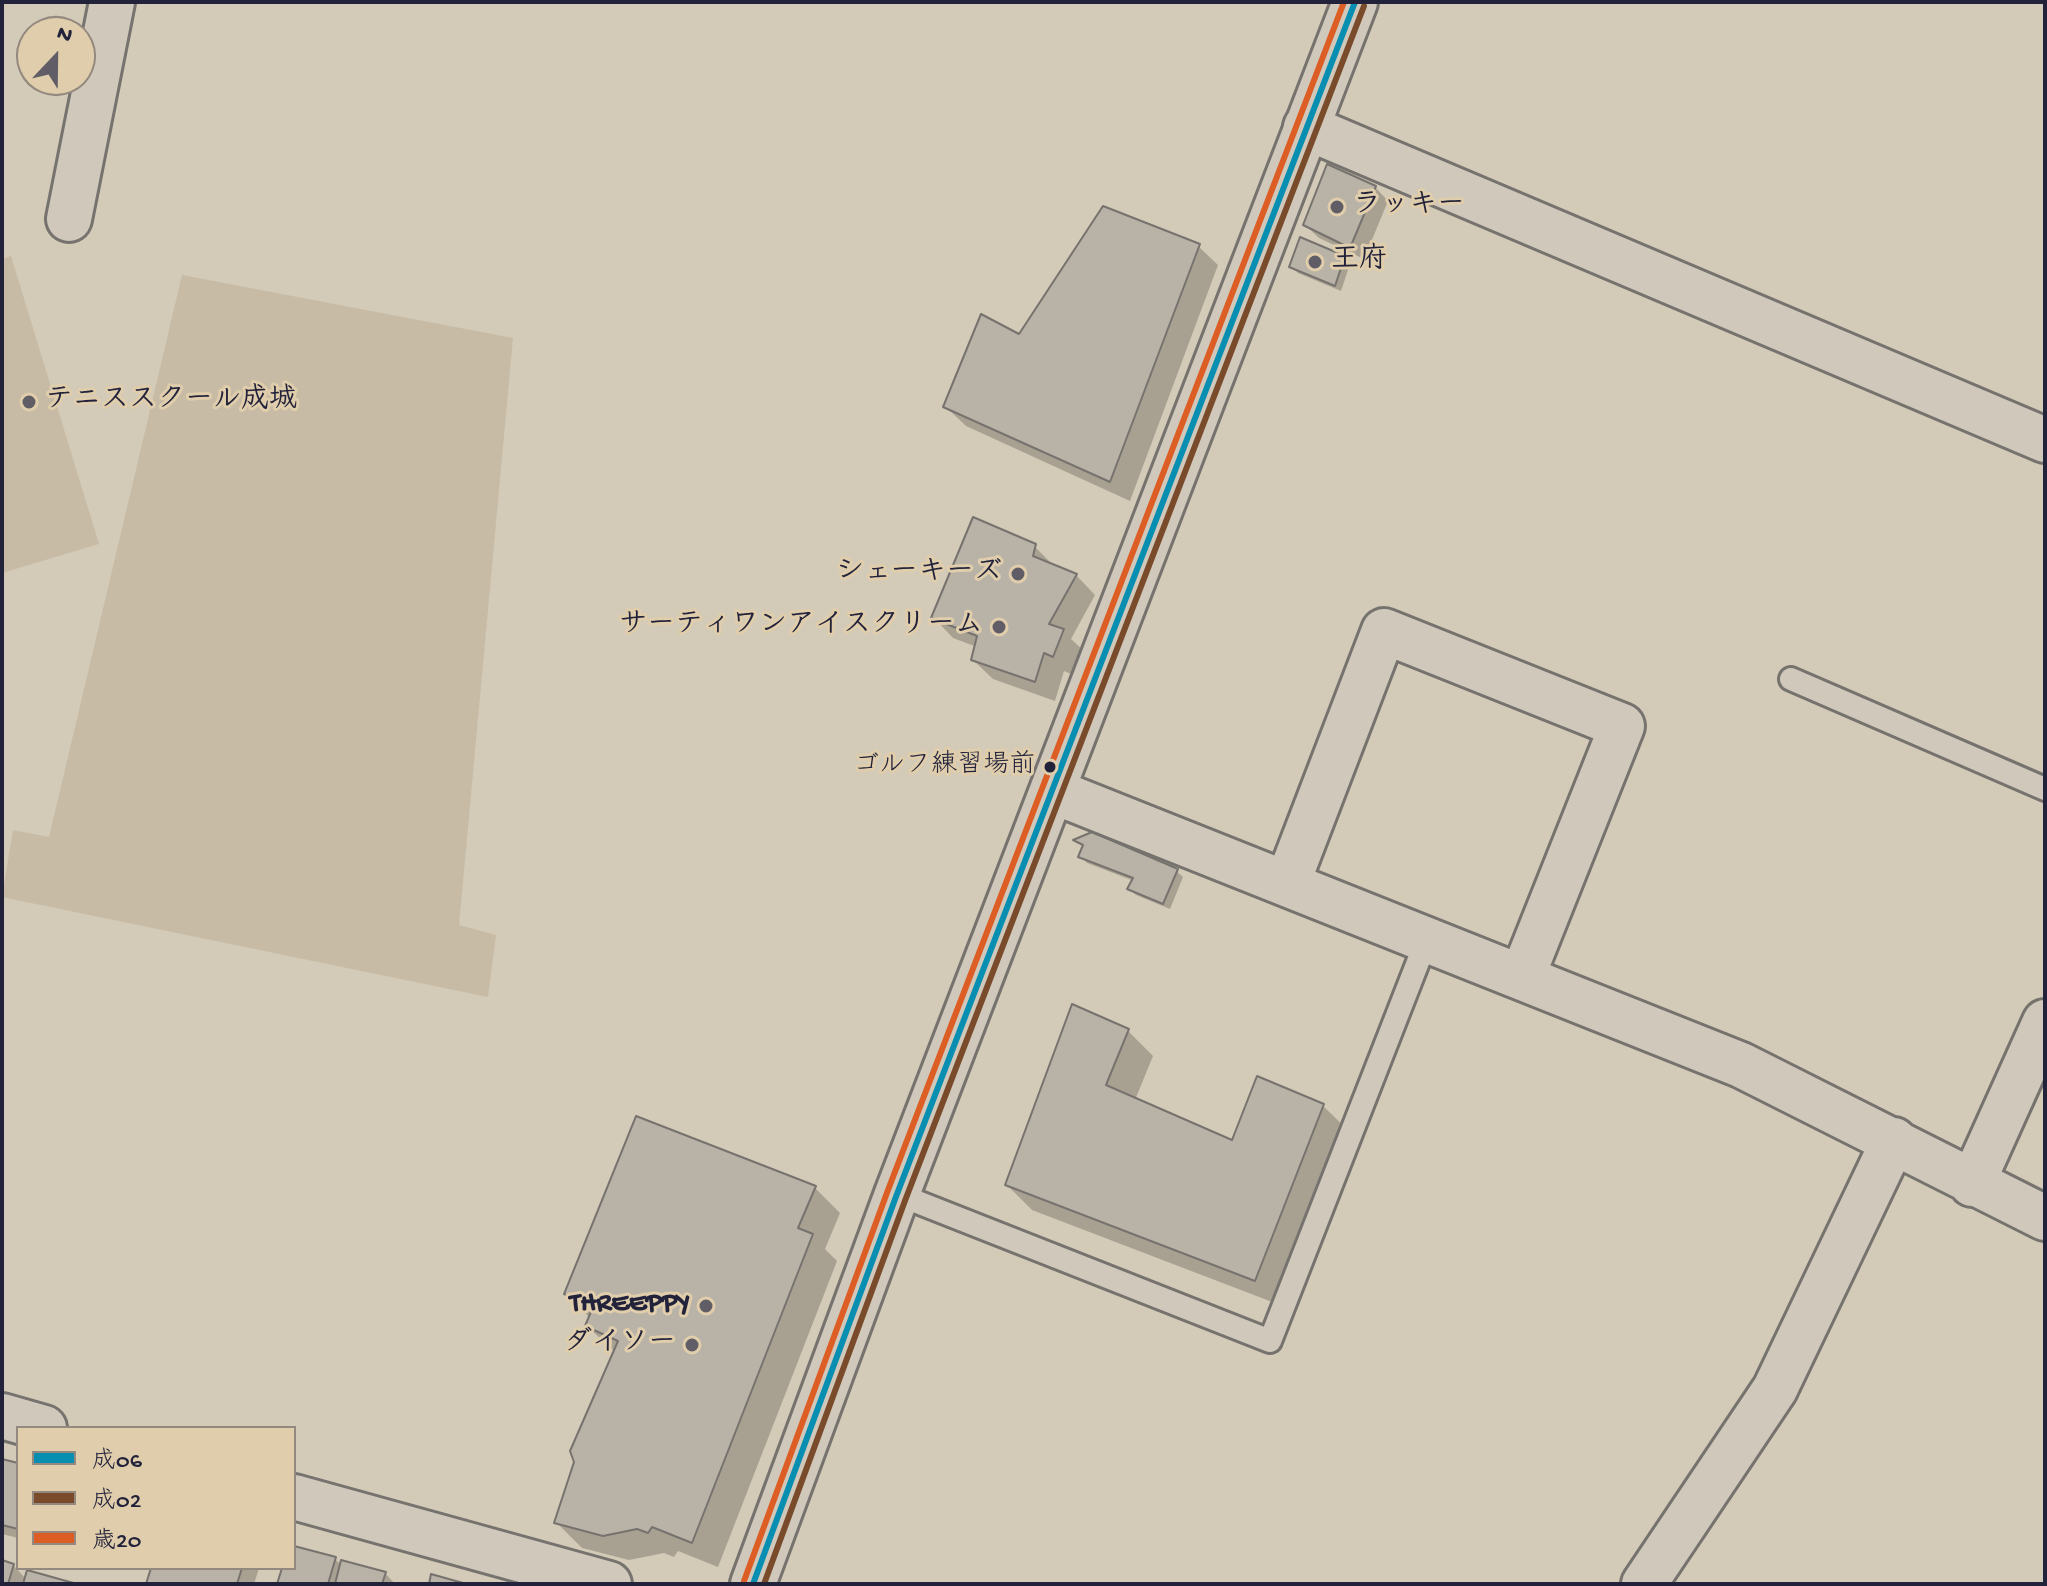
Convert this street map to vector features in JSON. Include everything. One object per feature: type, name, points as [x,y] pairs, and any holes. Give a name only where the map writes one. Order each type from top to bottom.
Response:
[{"type":"street","points":[[69,219],[112,2]]},
{"type":"street","points":[[753,1584],[897,1194],[1355,2]]},
{"type":"street","points":[[1306,127],[2045,440]]},
{"type":"street","points":[[1287,884],[1384,631],[1622,726],[1522,977]]},
{"type":"street","points":[[1053,791],[1741,1065],[1894,1140],[1972,1184],[2045,1218]]},
{"type":"street","points":[[1972,1184],[2045,1022]]},
{"type":"street","points":[[1644,1584],[1775,1389],[1894,1140]]},
{"type":"street","points":[[2,1416],[37,1426]]},
{"type":"street","points":[[296,1498],[609,1584]]},
{"type":"lane","points":[[1791,679],[2045,789]]},
{"type":"lane","points":[[897,1194],[1270,1341],[1427,939]]},
{"type":"shaded area","name":"テニススクール成城","points":[[11,256],[99,544],[2,573],[2,259]]},
{"type":"shaded area","points":[[182,275],[513,338],[459,925],[496,935],[488,997],[2,897],[13,830],[49,837]]},
{"type":"building","points":[[1327,164],[1376,186],[1350,248],[1303,225]]},
{"type":"building","points":[[1103,206],[1200,244],[1110,482],[943,407],[981,314],[1019,334]]},
{"type":"building","points":[[1300,237],[1345,256],[1335,286],[1289,267]]},
{"type":"building","points":[[973,517],[1036,544],[1033,556],[1077,574],[1049,624],[1064,629],[1053,657],[1044,653],[1035,682],[971,660],[977,636],[931,618]]},
{"type":"building","points":[[1092,832],[1178,869],[1163,904],[1127,889],[1133,878],[1078,857],[1083,845],[1073,840]]},
{"type":"building","points":[[1072,1004],[1129,1029],[1106,1085],[1232,1140],[1257,1076],[1324,1104],[1255,1281],[1005,1185]]},
{"type":"building","points":[[636,1116],[816,1186],[798,1228],[813,1234],[692,1543],[652,1527],[648,1533],[637,1529],[603,1536],[554,1523],[574,1462],[570,1451],[618,1341],[585,1326],[593,1307],[564,1294]]},
{"type":"building","points":[[2,1459],[16,1462],[16,1528],[2,1525]]},
{"type":"building","points":[[296,1547],[336,1557],[328,1584],[277,1584],[281,1570],[296,1570]]},
{"type":"building","points":[[2,1560],[14,1564],[8,1584],[2,1584]]},
{"type":"building","points":[[341,1560],[386,1572],[382,1584],[335,1584]]},
{"type":"building","points":[[27,1570],[77,1584],[23,1584]]},
{"type":"building","points":[[150,1570],[241,1570],[237,1584],[146,1584]]},
{"type":"building","points":[[431,1574],[463,1583],[429,1584]]},
{"type":"transit line","name":"歳20","points":[[744,1581],[888,1190],[1344,2]]},
{"type":"transit line","name":"成06","points":[[753,1584],[897,1194],[1355,2]]},
{"type":"transit line","name":"成02","points":[[764,1584],[906,1198],[1364,6]]},
{"type":"place","name":"ラッキー","points":[[1337,207]]},
{"type":"place","name":"王府","points":[[1315,262]]},
{"type":"place","name":"テニススクール成城","points":[[29,402]]},
{"type":"place","name":"シェーキーズ","points":[[1018,574]]},
{"type":"place","name":"サーティワンアイスクリーム","points":[[999,627]]},
{"type":"place","name":"ゴルフ練習場前","points":[[1050,767]]},
{"type":"place","name":"THREEPPY","points":[[706,1306]]},
{"type":"place","name":"ダイソー","points":[[692,1345]]}]
